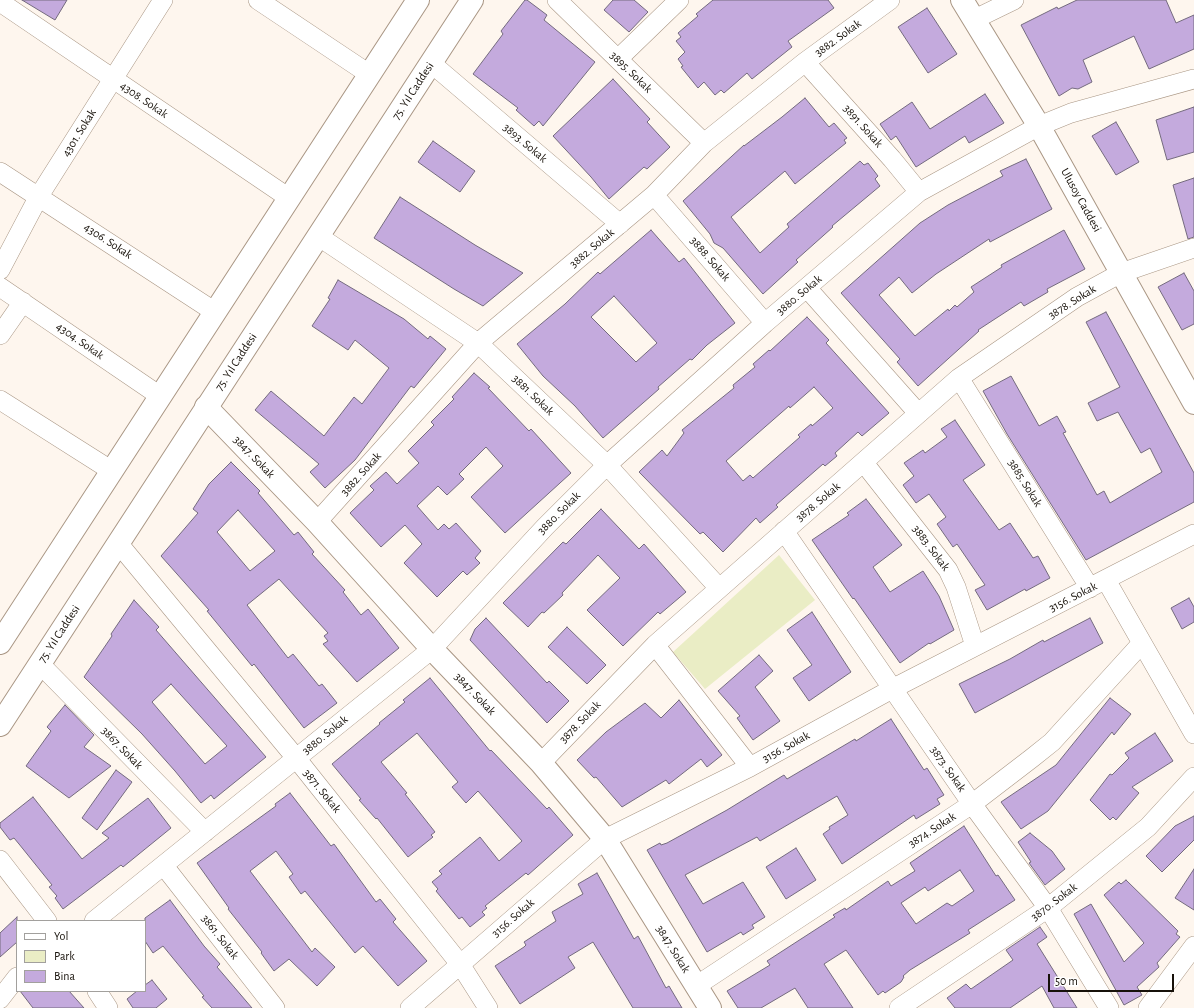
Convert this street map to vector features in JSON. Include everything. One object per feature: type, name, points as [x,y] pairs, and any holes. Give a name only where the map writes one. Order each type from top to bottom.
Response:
[{"type":"main road","points":[[0,643],[418,0]]},
{"type":"main road","name":"75. Yıl Caddesi","points":[[0,724],[472,0]]},
{"type":"main road","name":"Ulusoy Caddesi","points":[[962,0],[1039,126],[1194,403]]},
{"type":"main road","name":"3847. Sokak","points":[[206,407],[317,522],[432,649],[541,763],[605,839],[710,1008]]},
{"type":"street","name":"4301. Sokak","points":[[0,270],[39,196],[163,0]]},
{"type":"street","points":[[258,0],[369,74]]},
{"type":"street","name":"3895. Sokak","points":[[557,0],[704,144]]},
{"type":"street","points":[[618,59],[679,0]]},
{"type":"street","name":"3882. Sokak","points":[[317,522],[478,343],[654,195],[704,144],[805,62],[890,0]]},
{"type":"street","points":[[974,19],[1014,0]]},
{"type":"street","name":"4308. Sokak","points":[[0,2],[289,198]]},
{"type":"street","name":"3891. Sokak","points":[[805,62],[892,159],[919,192]]},
{"type":"street","name":"3893. Sokak","points":[[430,63],[620,224]]},
{"type":"street","name":"3880. Sokak","points":[[95,920],[432,649],[545,527],[607,465],[765,323],[919,192],[1039,126],[1071,113],[1194,79]]},
{"type":"street","name":"4306. Sokak","points":[[0,172],[215,312]]},
{"type":"street","name":"3888. Sokak","points":[[654,195],[765,323]]},
{"type":"street","name":"3881. Sokak","points":[[318,236],[478,343],[607,465],[719,588]]},
{"type":"street","name":"3878. Sokak","points":[[541,763],[655,645],[959,378],[1077,297],[1121,273],[1194,248]]},
{"type":"street","name":"4304. Sokak","points":[[0,286],[160,396]]},
{"type":"street","points":[[807,288],[918,413]]},
{"type":"street","points":[[0,335],[23,302]]},
{"type":"street","name":"3885. Sokak","points":[[959,378],[1098,584],[1142,644],[1194,734]]},
{"type":"street","points":[[0,400],[112,471]]},
{"type":"street","name":"3883. Sokak","points":[[864,463],[948,570],[956,587],[975,646]]},
{"type":"street","name":"3873. Sokak","points":[[784,531],[972,804],[1048,908],[1109,1008]]},
{"type":"street","name":"3156. Sokak","points":[[410,1008],[605,839],[750,767],[892,689],[1194,534]]},
{"type":"street","name":"3871. Sokak","points":[[118,543],[296,758],[460,964],[488,1008]]},
{"type":"street","name":"3874. Sokak","points":[[696,986],[972,804],[1052,742],[1142,644]]},
{"type":"street","points":[[655,645],[750,767]]},
{"type":"street","name":"3867. Sokak","points":[[40,664],[205,832]]},
{"type":"street","name":"3870. Sokak","points":[[899,1008],[1048,908],[1148,827],[1194,777]]},
{"type":"street","points":[[0,860],[46,920]]},
{"type":"street","name":"3861. Sokak","points":[[164,866],[275,1008]]},
{"type":"street","points":[[1148,1008],[1194,946]]},
{"type":"street","points":[[0,998],[16,978]]},
{"type":"street","points":[[98,992],[108,1008]]},
{"type":"green space","points":[[779,555],[815,600],[705,689],[673,652]]},
{"type":"building","points":[[22,0],[67,0],[55,20]]},
{"type":"building","points":[[525,0],[547,15],[544,20],[595,62],[543,126],[539,121],[534,126],[516,110],[518,108],[473,74],[503,34],[501,31]]},
{"type":"building","points":[[613,0],[634,0],[648,12],[629,32],[604,10]]},
{"type":"building","points":[[713,0],[828,0],[834,8],[788,41],[792,47],[752,79],[747,73],[724,93],[721,90],[715,95],[704,82],[698,88],[681,67],[683,66],[678,59],[685,52],[676,41],[681,37],[678,33],[698,16],[696,14]]},
{"type":"building","points":[[1077,0],[1166,0],[1176,23],[1194,15],[1194,49],[1149,69],[1134,36],[1083,60],[1092,82],[1078,89],[1072,88],[1059,96],[1021,25],[1057,7],[1058,9]]},
{"type":"building","points":[[927,8],[957,54],[928,73],[898,27]]},
{"type":"building","points":[[613,79],[650,119],[647,122],[670,147],[647,169],[644,167],[609,199],[553,136]]},
{"type":"building","points":[[985,94],[1004,123],[969,143],[965,136],[916,167],[896,136],[891,140],[880,124],[912,102],[930,129]]},
{"type":"building","points":[[805,98],[829,127],[834,123],[847,138],[844,140],[846,143],[795,184],[785,171],[731,217],[760,253],[789,227],[787,224],[860,161],[864,165],[868,163],[878,176],[875,179],[880,186],[832,226],[833,227],[796,260],[798,262],[763,294],[723,248],[714,243],[710,234],[683,201],[744,145]]},
{"type":"building","points":[[1194,107],[1194,152],[1167,160],[1156,120]]},
{"type":"building","points":[[1116,122],[1139,162],[1116,175],[1092,136]]},
{"type":"building","points":[[433,141],[475,171],[460,192],[418,162]]},
{"type":"building","points":[[1026,159],[1052,209],[990,242],[989,239],[936,274],[912,293],[899,277],[879,295],[915,336],[948,309],[949,311],[955,305],[957,307],[974,292],[971,287],[1002,267],[1001,265],[1064,230],[1085,269],[1047,289],[1048,292],[1024,306],[1021,302],[978,330],[979,331],[918,386],[897,362],[900,359],[841,293],[920,223],[948,205],[1003,176],[1000,171]]},
{"type":"building","points":[[1194,178],[1194,237],[1188,239],[1173,185]]},
{"type":"building","points":[[400,197],[475,245],[523,273],[483,306],[454,289],[374,238]]},
{"type":"building","points":[[651,230],[679,262],[684,258],[735,323],[707,345],[692,360],[690,359],[658,387],[659,389],[603,438],[575,406],[543,376],[517,344],[565,304],[598,272],[600,274]],"holes":[[[614,296],[657,343],[636,362],[591,317]]]},
{"type":"building","points":[[1184,273],[1194,291],[1194,324],[1182,330],[1158,287]]},
{"type":"building","points":[[338,280],[404,319],[428,339],[430,336],[446,349],[414,388],[411,386],[355,460],[325,488],[310,472],[319,464],[255,410],[271,391],[324,436],[354,397],[362,404],[389,368],[355,340],[348,350],[312,326],[330,299],[328,298]]},
{"type":"building","points":[[1106,312],[1194,473],[1194,502],[1086,560],[1007,434],[983,391],[1011,376],[1039,426],[1057,416],[1066,432],[1063,433],[1097,495],[1104,491],[1110,503],[1162,472],[1150,448],[1141,453],[1118,412],[1097,421],[1088,403],[1120,387],[1086,322]]},
{"type":"building","points":[[807,317],[829,340],[826,343],[889,413],[862,436],[858,432],[835,453],[837,456],[825,466],[823,464],[776,505],[778,507],[760,523],[756,518],[723,552],[703,532],[700,534],[639,472],[662,450],[667,456],[684,433],[682,430],[734,388],[733,385],[755,367],[753,364],[769,350],[770,351]],"holes":[[[814,387],[833,408],[812,426],[811,424],[798,435],[800,437],[753,478],[750,475],[743,481],[726,461],[789,406],[790,408]]]},
{"type":"building","points":[[474,373],[490,387],[488,388],[529,431],[531,429],[571,473],[505,533],[471,497],[503,466],[486,447],[459,474],[464,479],[447,495],[438,486],[417,506],[438,530],[444,524],[449,529],[456,523],[481,551],[475,558],[480,563],[467,575],[463,571],[437,597],[404,563],[422,544],[405,525],[381,547],[350,513],[374,490],[370,486],[386,472],[397,484],[419,463],[408,451],[434,425],[431,422],[454,399],[452,397]]},
{"type":"building","points":[[955,420],[985,465],[963,480],[999,530],[1010,523],[1033,558],[1038,556],[1050,578],[1026,591],[1025,589],[987,610],[975,590],[985,585],[957,544],[953,547],[937,524],[946,517],[929,494],[916,503],[903,485],[914,476],[904,463],[923,450],[925,453],[947,437],[941,429]]},
{"type":"building","points":[[231,462],[260,491],[258,493],[294,535],[298,532],[314,552],[312,554],[345,590],[343,592],[361,615],[368,609],[399,648],[357,682],[323,644],[328,641],[324,636],[328,633],[279,579],[247,605],[288,658],[293,654],[319,686],[322,684],[337,703],[304,728],[254,664],[252,666],[207,611],[209,610],[161,556],[198,513],[193,509],[209,484]],"holes":[[[238,510],[275,551],[250,571],[217,532]]]},
{"type":"building","points":[[866,499],[902,545],[873,567],[890,592],[923,571],[939,596],[954,630],[930,644],[929,643],[900,663],[812,540],[849,515],[847,513]]},
{"type":"building","points":[[601,509],[639,549],[644,544],[686,592],[660,614],[658,612],[623,646],[587,610],[620,578],[598,555],[562,593],[563,595],[544,613],[542,612],[528,627],[503,603],[563,542],[566,544]]},
{"type":"building","points":[[1189,598],[1194,607],[1194,622],[1182,629],[1171,608]]},
{"type":"building","points":[[134,600],[159,627],[156,630],[266,757],[214,799],[211,795],[201,803],[142,734],[84,677],[112,636],[111,634]],"holes":[[[171,684],[227,746],[205,764],[152,702]]]},
{"type":"building","points":[[812,612],[851,672],[809,701],[793,678],[812,665],[787,630]]},
{"type":"building","points":[[486,618],[547,683],[549,681],[569,701],[547,723],[470,640],[475,629]]},
{"type":"building","points":[[1090,618],[1103,643],[975,713],[959,684],[1010,659],[1043,640],[1044,642]]},
{"type":"building","points":[[567,627],[606,665],[587,684],[548,647]]},
{"type":"building","points":[[759,655],[773,671],[755,687],[780,721],[753,740],[737,718],[740,716],[718,691]]},
{"type":"building","points":[[430,678],[490,751],[491,750],[547,809],[549,807],[573,835],[528,875],[526,873],[485,906],[487,908],[482,912],[485,915],[470,927],[462,917],[459,919],[436,891],[438,889],[432,882],[442,874],[439,871],[480,837],[499,861],[522,841],[478,791],[466,803],[452,787],[458,782],[417,733],[381,762],[407,793],[405,794],[435,832],[431,835],[433,837],[408,857],[377,818],[376,819],[359,800],[361,799],[332,764],[380,724],[379,723],[405,702],[403,700]]},
{"type":"building","points":[[1110,698],[1131,714],[1114,735],[1112,732],[1048,811],[1021,829],[1001,802],[1056,765]]},
{"type":"building","points":[[679,700],[722,755],[707,767],[701,759],[669,784],[666,780],[622,807],[596,777],[594,778],[577,760],[606,732],[645,703],[661,718]]},
{"type":"building","points":[[65,705],[94,735],[84,747],[111,766],[69,798],[26,766],[51,731],[47,727]]},
{"type":"building","points":[[891,719],[924,770],[927,768],[944,795],[937,799],[940,804],[916,819],[914,815],[842,864],[823,834],[830,829],[829,827],[848,815],[837,796],[760,841],[757,837],[685,875],[703,904],[743,882],[765,917],[752,925],[754,928],[743,935],[741,932],[707,952],[647,850],[660,843],[661,845],[667,843],[727,810],[784,775],[787,779],[855,739],[856,741]]},
{"type":"building","points":[[1155,733],[1173,761],[1132,787],[1139,793],[1116,820],[1113,817],[1110,820],[1090,800],[1110,774],[1112,775],[1129,758],[1125,753]]},
{"type":"building","points":[[116,770],[132,782],[97,830],[82,818]]},
{"type":"building","points":[[290,793],[331,846],[334,844],[376,902],[380,899],[396,919],[393,922],[427,961],[398,986],[363,946],[355,953],[305,891],[301,894],[289,877],[293,874],[276,851],[250,871],[312,952],[315,948],[335,967],[317,986],[289,959],[274,971],[261,953],[262,952],[228,909],[229,908],[197,863],[276,806],[275,804]]},
{"type":"building","points":[[33,797],[82,859],[109,838],[102,833],[148,798],[171,828],[123,867],[121,865],[63,909],[55,898],[57,896],[49,887],[52,885],[14,838],[10,840],[0,827],[0,823]]},
{"type":"building","points":[[1194,816],[1194,840],[1162,872],[1146,856],[1175,826]]},
{"type":"building","points":[[964,826],[996,876],[998,875],[1015,900],[968,930],[970,933],[910,970],[903,976],[904,977],[901,982],[885,993],[883,991],[878,995],[846,950],[824,964],[853,1008],[808,1008],[795,988],[761,1008],[738,1008],[727,991],[770,965],[767,961],[835,917],[833,915],[845,908],[846,910],[888,881],[891,886],[915,871],[910,863]],"holes":[[[960,870],[974,891],[952,906],[947,903],[916,924],[901,903],[925,887],[928,891]]]},
{"type":"building","points":[[1030,833],[1052,851],[1065,869],[1045,885],[1029,863],[1031,862],[1018,842]]},
{"type":"building","points":[[796,848],[816,880],[786,899],[766,867]]},
{"type":"building","points":[[1194,869],[1194,910],[1175,898]]},
{"type":"building","points":[[597,873],[634,939],[638,936],[666,988],[669,986],[682,1008],[633,1008],[593,942],[568,957],[575,968],[520,1004],[495,966],[524,947],[526,945],[524,942],[556,921],[552,912],[583,894],[578,884]]},
{"type":"building","points":[[1126,880],[1178,931],[1176,934],[1180,937],[1157,963],[1159,967],[1137,987],[1142,995],[1124,1005],[1074,914],[1091,904],[1124,962],[1144,943],[1104,895],[1119,882],[1121,884]]},
{"type":"building","points":[[170,900],[204,946],[220,964],[217,967],[252,1008],[212,1008],[163,946],[153,953],[146,942],[145,918]]},
{"type":"building","points":[[17,917],[16,943],[0,957],[0,933]]},
{"type":"building","points":[[1040,927],[1047,937],[1037,944],[1077,1008],[1054,1008],[1042,986],[1010,1008],[955,1008],[947,998],[966,984],[971,989],[1013,960],[1006,950]]},
{"type":"building","points":[[152,980],[167,999],[156,1008],[133,1008],[127,999],[136,992],[146,992],[146,984]]},
{"type":"building","points":[[21,992],[70,992],[84,1008],[33,1008]]}]
